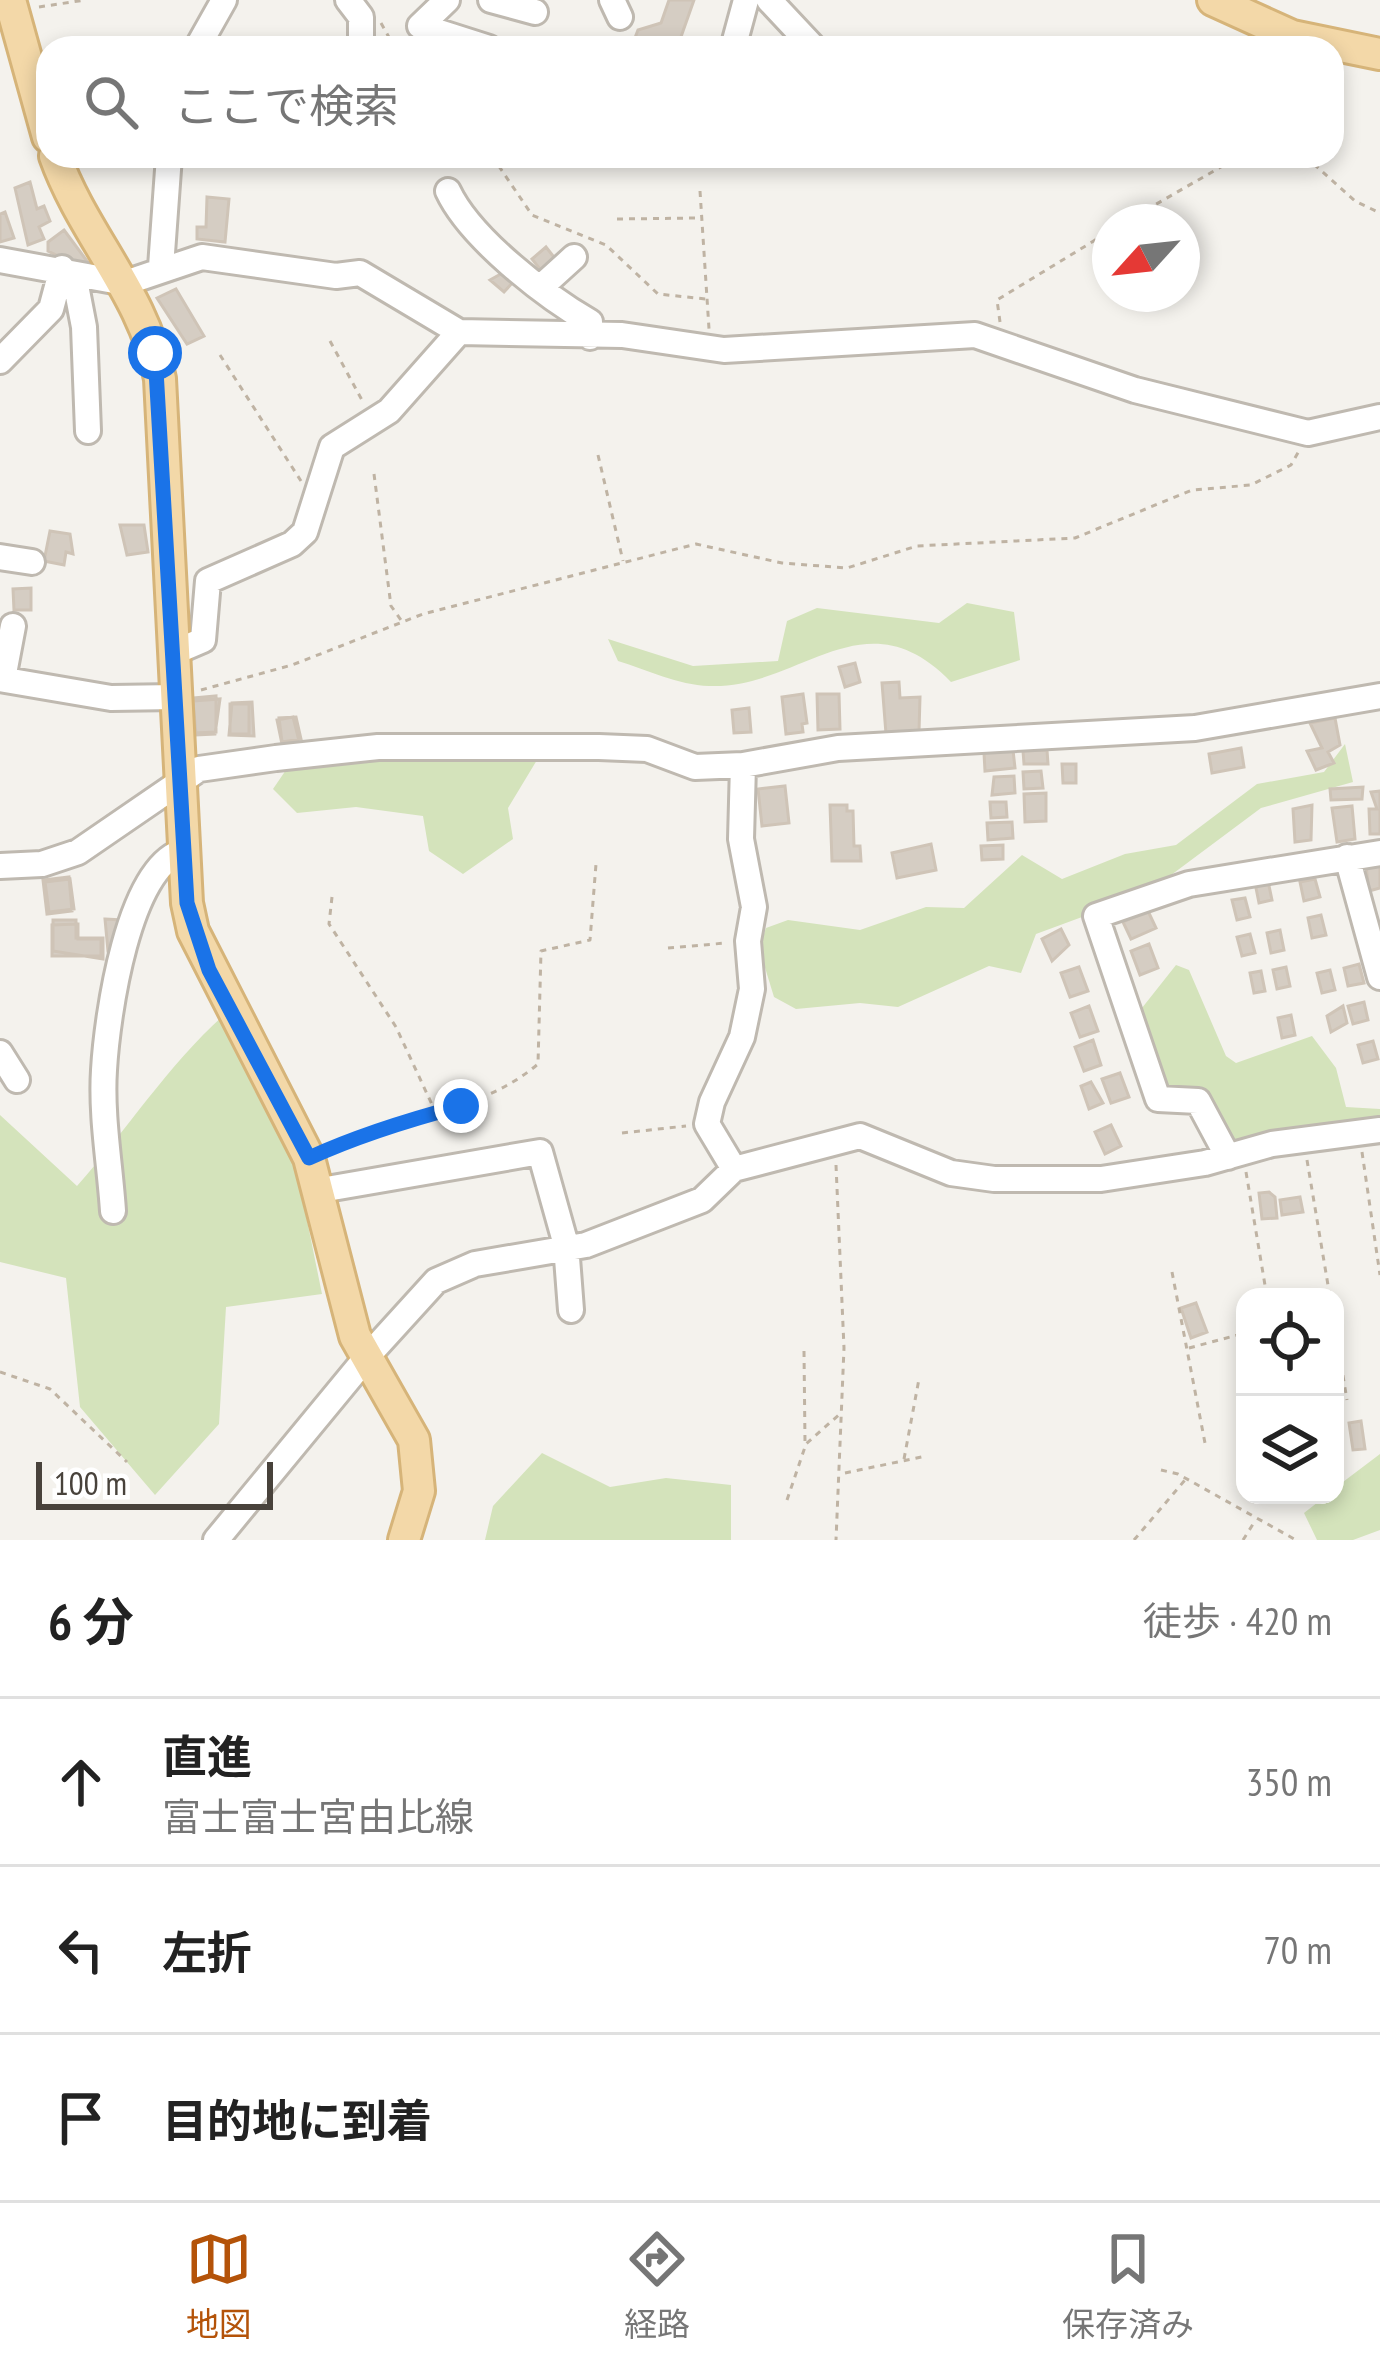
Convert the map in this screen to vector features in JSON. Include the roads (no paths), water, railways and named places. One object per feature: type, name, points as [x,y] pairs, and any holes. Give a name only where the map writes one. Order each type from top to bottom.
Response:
[{"type":"main road","points":[[1213,0],[1276,36]]},
{"type":"main road","points":[[12,6],[36,93]]},
{"type":"main road","points":[[1344,49],[1380,54]]},
{"type":"main road","points":[[59,168],[69,196],[149,328],[160,379],[184,851],[193,931],[309,1158],[365,1358],[406,1420],[420,1467],[419,1491],[404,1540]]},
{"type":"street","points":[[203,36],[224,0]]},
{"type":"street","points":[[348,0],[361,17],[362,36]]},
{"type":"street","points":[[447,0],[420,26],[451,36]]},
{"type":"street","points":[[491,0],[535,12]]},
{"type":"street","points":[[736,36],[746,0]]},
{"type":"street","points":[[769,0],[803,36]]},
{"type":"street","points":[[161,267],[168,168]]},
{"type":"street","points":[[448,191],[455,206],[541,287],[590,322],[590,337]]},
{"type":"street","points":[[0,260],[125,283],[161,267],[202,257],[337,276],[360,273],[459,332],[622,335],[712,349],[975,335],[1135,390],[1308,434],[1380,417]]},
{"type":"street","points":[[541,287],[574,257]]},
{"type":"street","points":[[0,361],[25,331],[43,319],[68,271]]},
{"type":"street","points":[[68,271],[83,322],[88,431]]},
{"type":"street","points":[[43,319],[83,322]]},
{"type":"street","points":[[175,652],[202,640],[208,581],[292,544],[305,532],[332,447],[389,411],[459,332]]},
{"type":"street","points":[[0,557],[32,562]]},
{"type":"street","points":[[13,626],[2,679],[111,698],[176,698]]},
{"type":"street","points":[[0,866],[42,864],[78,852],[199,769],[378,747],[647,749],[694,767],[743,765],[838,748],[1196,728],[1380,696]]},
{"type":"street","points":[[734,1168],[707,1124],[742,1037],[752,989],[748,941],[754,907],[741,839],[743,765]]},
{"type":"street","points":[[113,1211],[104,1071],[117,990],[133,913],[152,873],[167,855],[184,851]]},
{"type":"street","points":[[1235,1155],[1198,1101],[1158,1100],[1096,916],[1190,884],[1380,853]]},
{"type":"street","points":[[1347,857],[1380,977]]},
{"type":"street","points":[[0,1053],[16,1079]]},
{"type":"street","points":[[216,1540],[365,1358],[451,1273],[566,1245],[586,1245],[702,1200],[734,1168],[860,1136],[951,1173],[994,1179],[1101,1179],[1370,1131]]},
{"type":"street","points":[[321,1190],[540,1152],[566,1245],[571,1310]]}]
